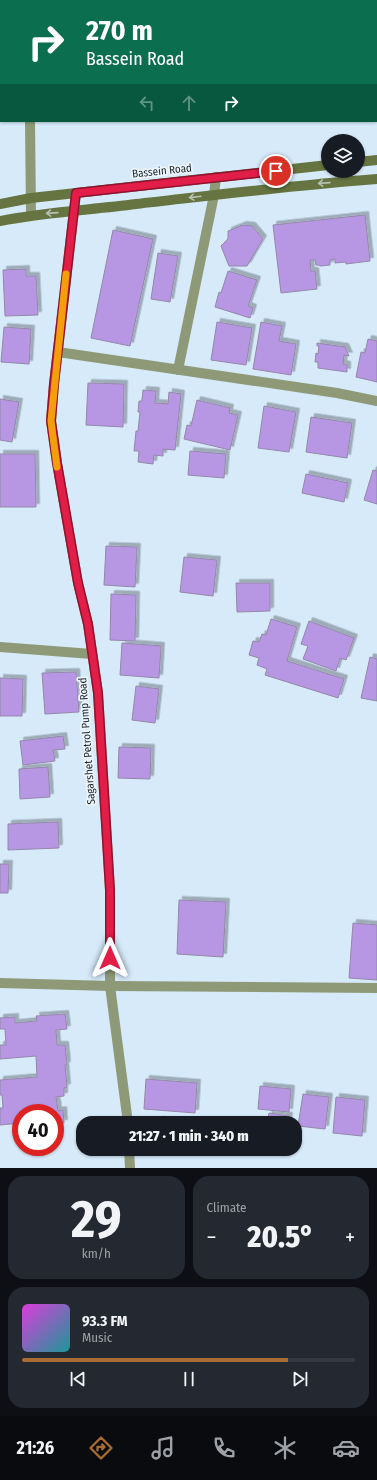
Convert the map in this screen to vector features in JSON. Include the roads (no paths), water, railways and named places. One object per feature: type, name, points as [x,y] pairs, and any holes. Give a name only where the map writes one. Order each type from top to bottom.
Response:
[{"type":"main road","points":[[365,161],[377,160]]},
{"type":"main road","name":"Bassein Road","points":[[0,204],[31,198],[321,166]]},
{"type":"main road","points":[[0,220],[31,215],[74,212],[313,184],[377,179]]},
{"type":"street","points":[[30,122],[31,215]]},
{"type":"street","points":[[178,370],[214,195],[216,177]]},
{"type":"street","name":"Sagarshet Petrol Pump Road","points":[[76,193],[51,421],[78,583],[88,624],[98,693],[110,890],[110,986],[127,1116]]},
{"type":"street","points":[[58,352],[330,392],[377,402]]},
{"type":"street","points":[[0,647],[92,654]]},
{"type":"street","points":[[0,984],[377,988]]},
{"type":"street","points":[[129,1156],[130,1168]]}]
